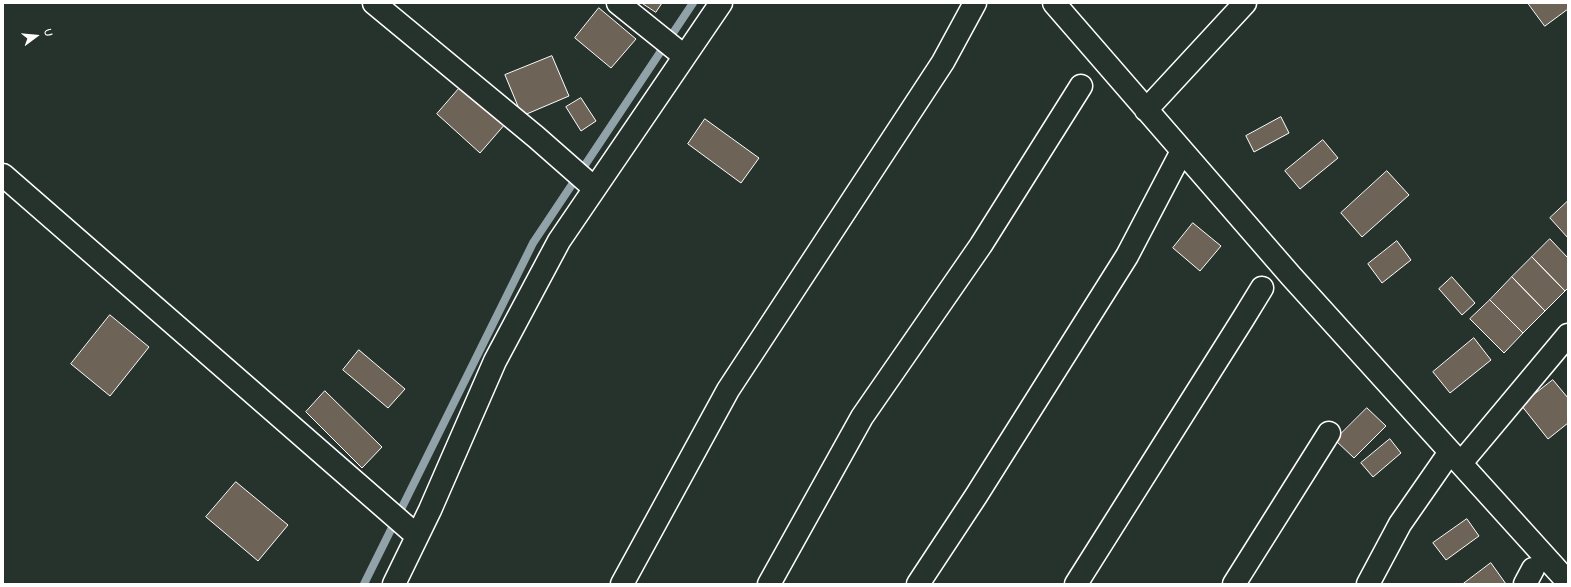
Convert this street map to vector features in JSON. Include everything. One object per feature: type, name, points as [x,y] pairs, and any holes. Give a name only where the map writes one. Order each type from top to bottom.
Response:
[{"type":"street","points":[[374,3],[536,137],[594,188]]},
{"type":"street","points":[[618,3],[684,56]]},
{"type":"street","points":[[395,584],[416,536],[430,510],[495,361],[559,241],[721,3]]},
{"type":"street","points":[[622,584],[728,390],[943,62],[975,3]]},
{"type":"street","points":[[1054,3],[1291,276],[1568,582]]},
{"type":"street","points":[[1146,110],[1245,3]]},
{"type":"street","points":[[769,584],[862,417],[981,246],[1081,86]]},
{"type":"street","points":[[918,584],[976,496],[1127,256],[1182,151]]},
{"type":"street","points":[[3,175],[416,536]]},
{"type":"street","points":[[1076,584],[1262,288]]},
{"type":"street","points":[[1368,584],[1400,524],[1456,458],[1568,335]]},
{"type":"street","points":[[1234,584],[1329,433]]},
{"type":"building","points":[[642,3],[662,3],[656,12]]},
{"type":"building","points":[[1528,3],[1568,3],[1568,9],[1545,26]]},
{"type":"building","points":[[599,8],[636,39],[611,68],[575,38]]},
{"type":"building","points":[[552,56],[569,96],[522,116],[505,75]]},
{"type":"building","points":[[463,84],[506,123],[480,153],[437,114]]},
{"type":"building","points":[[581,98],[596,121],[581,131],[566,107]]},
{"type":"building","points":[[1281,117],[1289,133],[1254,152],[1246,136]]},
{"type":"building","points":[[705,119],[759,158],[741,183],[688,144]]},
{"type":"building","points":[[1323,140],[1338,158],[1300,189],[1285,171]]},
{"type":"building","points":[[1387,171],[1409,195],[1362,237],[1341,213]]},
{"type":"building","points":[[1568,201],[1568,238],[1550,218]]},
{"type":"building","points":[[1193,223],[1221,246],[1200,271],[1173,248]]},
{"type":"building","points":[[1550,239],[1568,258],[1568,288],[1565,291],[1532,257]]},
{"type":"building","points":[[1397,241],[1411,260],[1382,283],[1368,264]]},
{"type":"building","points":[[1532,257],[1565,291],[1545,311],[1512,277]]},
{"type":"building","points":[[1452,277],[1475,303],[1462,315],[1439,289]]},
{"type":"building","points":[[1512,277],[1545,311],[1523,333],[1490,300]]},
{"type":"building","points":[[1490,300],[1523,333],[1504,353],[1470,319]]},
{"type":"building","points":[[110,315],[149,347],[110,396],[71,364]]},
{"type":"building","points":[[1474,338],[1491,360],[1450,393],[1433,372]]},
{"type":"building","points":[[359,350],[405,389],[388,408],[343,370]]},
{"type":"building","points":[[1553,380],[1568,398],[1568,423],[1548,439],[1521,405]]},
{"type":"building","points":[[325,391],[382,447],[362,468],[306,412]]},
{"type":"building","points":[[1367,408],[1386,426],[1354,458],[1335,440]]},
{"type":"building","points":[[1390,439],[1401,453],[1373,477],[1361,463]]},
{"type":"building","points":[[236,482],[288,525],[258,561],[206,517]]},
{"type":"building","points":[[1467,519],[1479,536],[1446,560],[1433,543]]},
{"type":"building","points":[[1491,563],[1506,584],[1463,584]]},
{"type":"waterway","points":[[364,584],[533,243],[693,3]]}]
